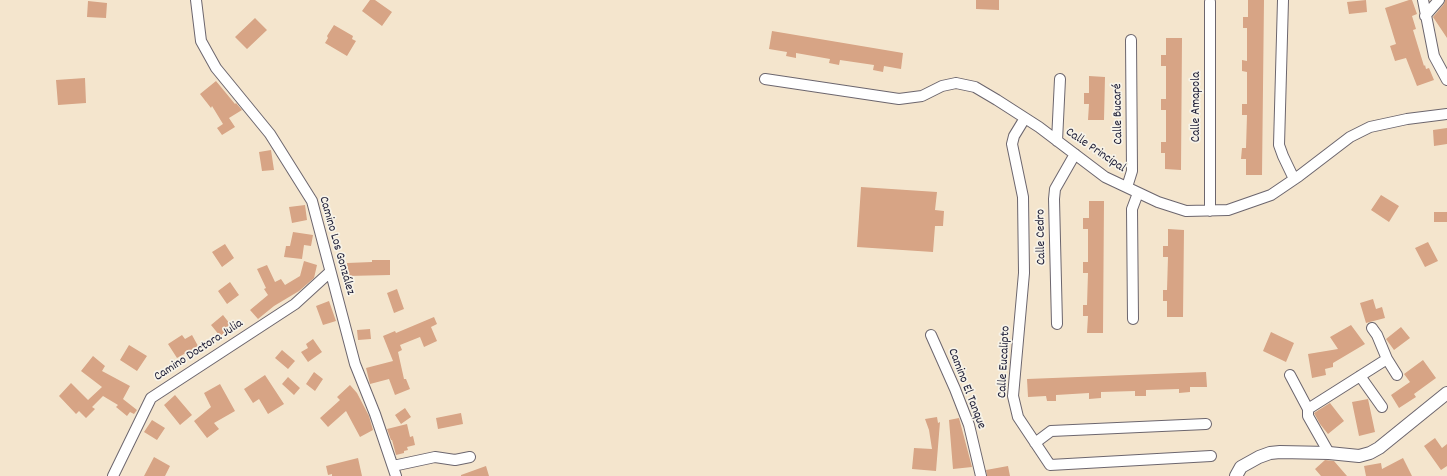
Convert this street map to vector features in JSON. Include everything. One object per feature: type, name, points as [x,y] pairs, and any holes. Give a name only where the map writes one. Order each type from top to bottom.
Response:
[{"type":"street","name":"Camino Los González","points":[[196,0],[202,41],[216,68],[270,134],[312,202],[355,364],[375,414],[394,471]]},
{"type":"street","points":[[1283,0],[1279,145],[1282,156],[1294,179]]},
{"type":"street","points":[[1423,0],[1434,56],[1447,80]]},
{"type":"street","points":[[1426,16],[1439,0]]},
{"type":"street","name":"Calle Amapola","points":[[1210,2],[1210,211]]},
{"type":"street","name":"Calle Bucaré","points":[[1126,187],[1132,171],[1131,40]]},
{"type":"street","name":"Calle Principal","points":[[765,79],[899,99],[922,96],[942,86],[956,83],[975,87],[1025,118],[1105,177],[1158,202],[1186,212],[1228,210],[1271,195],[1350,137],[1370,127],[1407,119],[1447,114]]},
{"type":"street","points":[[1057,141],[1060,79]]},
{"type":"street","name":"Calle Eucalipto","points":[[1025,118],[1014,136],[1012,144],[1023,196],[1024,274],[1013,396],[1018,418],[1050,465],[1211,456]]},
{"type":"street","name":"Calle Cedro","points":[[1057,324],[1055,189],[1075,154]]},
{"type":"street","points":[[1134,319],[1132,209],[1138,193]]},
{"type":"street","name":"Camino Doctora Julia","points":[[113,476],[151,398],[295,304],[330,272]]},
{"type":"street","points":[[1372,328],[1377,335],[1387,359],[1397,375]]},
{"type":"street","name":"Camino El Tanque","points":[[931,335],[955,388],[969,425],[981,476]]},
{"type":"street","points":[[1308,409],[1387,359]]},
{"type":"street","points":[[1290,375],[1308,409],[1308,416],[1329,453]]},
{"type":"street","points":[[1360,376],[1382,407]]},
{"type":"street","points":[[1236,476],[1241,467],[1270,453],[1329,453],[1359,456],[1379,448],[1447,393]]},
{"type":"street","points":[[1035,444],[1051,431],[1206,424]]},
{"type":"street","points":[[394,471],[434,458],[455,460],[470,457]]},
{"type":"building","points":[[370,0],[375,0],[392,12],[382,26],[362,11]]},
{"type":"building","points":[[976,0],[999,0],[999,10],[976,9]]},
{"type":"building","points":[[1248,0],[1264,0],[1262,175],[1246,175],[1246,159],[1241,159],[1242,148],[1246,148],[1247,115],[1242,115],[1242,104],[1247,104],[1247,72],[1242,71],[1242,60],[1247,61],[1247,28],[1243,28],[1243,17],[1248,17]]},
{"type":"building","points":[[1366,0],[1367,12],[1349,14],[1347,2]]},
{"type":"building","points":[[1412,0],[1417,14],[1412,16],[1416,29],[1413,30],[1424,66],[1425,65],[1426,69],[1429,68],[1434,80],[1417,86],[1406,58],[1395,61],[1390,46],[1396,44],[1385,8]]},
{"type":"building","points":[[1445,0],[1447,0],[1447,38],[1433,17],[1444,4]]},
{"type":"building","points":[[88,1],[107,3],[106,18],[87,17]]},
{"type":"building","points":[[255,18],[267,30],[247,49],[235,37]]},
{"type":"building","points":[[334,25],[353,36],[352,39],[356,41],[347,56],[325,43],[328,38],[327,36]]},
{"type":"building","points":[[772,31],[903,53],[901,69],[884,66],[883,72],[873,70],[874,65],[840,60],[839,65],[829,63],[830,59],[796,53],[796,58],[786,56],[787,52],[769,49]]},
{"type":"building","points":[[1166,38],[1182,38],[1181,170],[1165,169],[1165,153],[1161,153],[1161,142],[1166,142],[1166,110],[1161,110],[1161,99],[1166,99],[1166,66],[1161,66],[1161,55],[1166,55]]},
{"type":"building","points":[[1089,76],[1105,77],[1104,120],[1088,120],[1089,104],[1084,104],[1084,93],[1089,93]]},
{"type":"building","points":[[85,78],[86,103],[58,105],[56,80]]},
{"type":"building","points":[[216,81],[235,104],[236,103],[242,110],[229,118],[235,127],[222,135],[217,128],[223,124],[212,106],[211,108],[200,94]]},
{"type":"building","points":[[1447,128],[1447,144],[1434,146],[1433,130]]},
{"type":"building","points":[[271,150],[274,170],[262,171],[259,152]]},
{"type":"building","points":[[861,187],[937,192],[935,210],[944,211],[943,226],[935,226],[933,252],[857,247]]},
{"type":"building","points":[[1381,195],[1399,206],[1389,222],[1371,210]]},
{"type":"building","points":[[1089,201],[1104,201],[1103,333],[1087,333],[1088,316],[1083,316],[1083,305],[1087,305],[1088,273],[1083,273],[1083,262],[1088,262],[1088,229],[1083,229],[1083,218],[1089,218]]},
{"type":"building","points":[[305,205],[307,220],[292,223],[289,207]]},
{"type":"building","points":[[1434,212],[1447,212],[1447,222],[1434,222]]},
{"type":"building","points":[[1168,229],[1184,230],[1183,317],[1167,317],[1167,301],[1163,301],[1163,290],[1167,290],[1168,257],[1163,257],[1163,246],[1168,246]]},
{"type":"building","points":[[293,232],[313,235],[311,246],[304,245],[302,259],[284,257],[286,246],[290,246]]},
{"type":"building","points":[[1428,242],[1438,261],[1425,267],[1415,248]]},
{"type":"building","points":[[225,244],[234,258],[222,267],[212,252]]},
{"type":"building","points":[[372,260],[390,260],[390,275],[347,276],[347,263],[372,262]]},
{"type":"building","points":[[304,261],[317,265],[314,278],[299,291],[274,306],[258,319],[250,310],[268,295],[264,289],[266,288],[257,269],[267,265],[275,282],[281,279],[285,285],[300,276]]},
{"type":"building","points":[[230,282],[239,295],[227,304],[218,291]]},
{"type":"building","points":[[397,289],[404,309],[394,313],[387,293]]},
{"type":"building","points":[[1373,299],[1376,309],[1382,307],[1385,318],[1366,323],[1360,303]]},
{"type":"building","points":[[329,301],[336,321],[323,325],[316,306]]},
{"type":"building","points":[[223,315],[230,324],[229,325],[231,328],[220,336],[211,325]]},
{"type":"building","points":[[434,317],[437,324],[431,327],[437,341],[424,347],[420,337],[400,345],[402,350],[398,352],[404,379],[406,379],[410,389],[395,395],[389,379],[370,384],[366,368],[393,361],[383,336],[395,331],[396,333]]},
{"type":"building","points":[[1351,325],[1365,344],[1333,363],[1333,367],[1325,369],[1326,375],[1312,378],[1308,354],[1338,349],[1330,337]]},
{"type":"building","points":[[1401,327],[1410,338],[1394,350],[1386,339]]},
{"type":"building","points":[[370,329],[371,339],[358,340],[357,330]]},
{"type":"building","points":[[1271,332],[1294,343],[1286,362],[1263,351]]},
{"type":"building","points":[[182,335],[185,339],[192,335],[198,346],[177,358],[168,344]]},
{"type":"building","points":[[313,339],[322,352],[308,362],[301,352],[308,348],[306,344]]},
{"type":"building","points":[[129,345],[147,356],[137,371],[120,360]]},
{"type":"building","points":[[282,350],[295,361],[288,369],[275,358]]},
{"type":"building","points":[[93,356],[105,366],[102,371],[130,386],[123,399],[137,410],[134,414],[130,412],[127,416],[116,407],[118,405],[103,396],[92,407],[95,409],[86,418],[79,411],[76,414],[59,396],[71,383],[88,400],[102,387],[81,371]]},
{"type":"building","points":[[1423,360],[1436,378],[1414,394],[1416,397],[1399,408],[1391,395],[1410,382],[1404,374]]},
{"type":"building","points":[[314,372],[323,379],[315,391],[306,384]]},
{"type":"building","points":[[1206,372],[1207,387],[1190,387],[1190,392],[1179,393],[1179,389],[1146,390],[1146,396],[1135,396],[1135,391],[1101,392],[1101,398],[1089,399],[1089,393],[1056,395],[1056,401],[1047,401],[1046,396],[1028,397],[1027,379]]},
{"type":"building","points":[[265,375],[284,404],[268,414],[259,399],[253,403],[244,389]]},
{"type":"building","points":[[288,377],[300,388],[294,395],[282,384]]},
{"type":"building","points":[[220,384],[235,411],[214,423],[219,429],[207,438],[194,421],[211,407],[204,393]]},
{"type":"building","points":[[350,385],[357,393],[369,416],[373,430],[360,437],[346,411],[328,427],[320,418],[340,400],[337,397]]},
{"type":"building","points":[[175,395],[192,415],[180,425],[164,405]]},
{"type":"building","points":[[1368,399],[1375,432],[1359,436],[1352,402]]},
{"type":"building","points":[[1330,403],[1344,421],[1328,434],[1314,413]]},
{"type":"building","points":[[405,408],[411,417],[401,424],[395,415]]},
{"type":"building","points":[[461,413],[463,424],[438,429],[436,418]]},
{"type":"building","points":[[937,417],[938,423],[940,422],[936,471],[912,469],[914,448],[932,449],[929,430],[925,419]]},
{"type":"building","points":[[959,418],[972,467],[953,469],[949,420]]},
{"type":"building","points":[[152,420],[165,428],[157,440],[144,432]]},
{"type":"building","points":[[407,424],[410,437],[413,436],[415,445],[407,447],[408,450],[404,451],[404,453],[396,455],[387,429]]},
{"type":"building","points":[[1435,438],[1442,448],[1447,444],[1447,466],[1441,470],[1424,446]]},
{"type":"building","points":[[154,457],[170,466],[165,476],[144,476]]},
{"type":"building","points":[[358,458],[362,476],[328,475],[326,466]]},
{"type":"building","points":[[1403,458],[1412,476],[1366,476],[1364,466],[1381,463],[1382,469]]},
{"type":"building","points":[[1325,460],[1334,461],[1347,476],[1321,476],[1315,469]]},
{"type":"building","points":[[486,466],[489,476],[461,476],[461,475]]},
{"type":"building","points":[[1008,466],[1010,476],[987,476],[986,470]]}]
